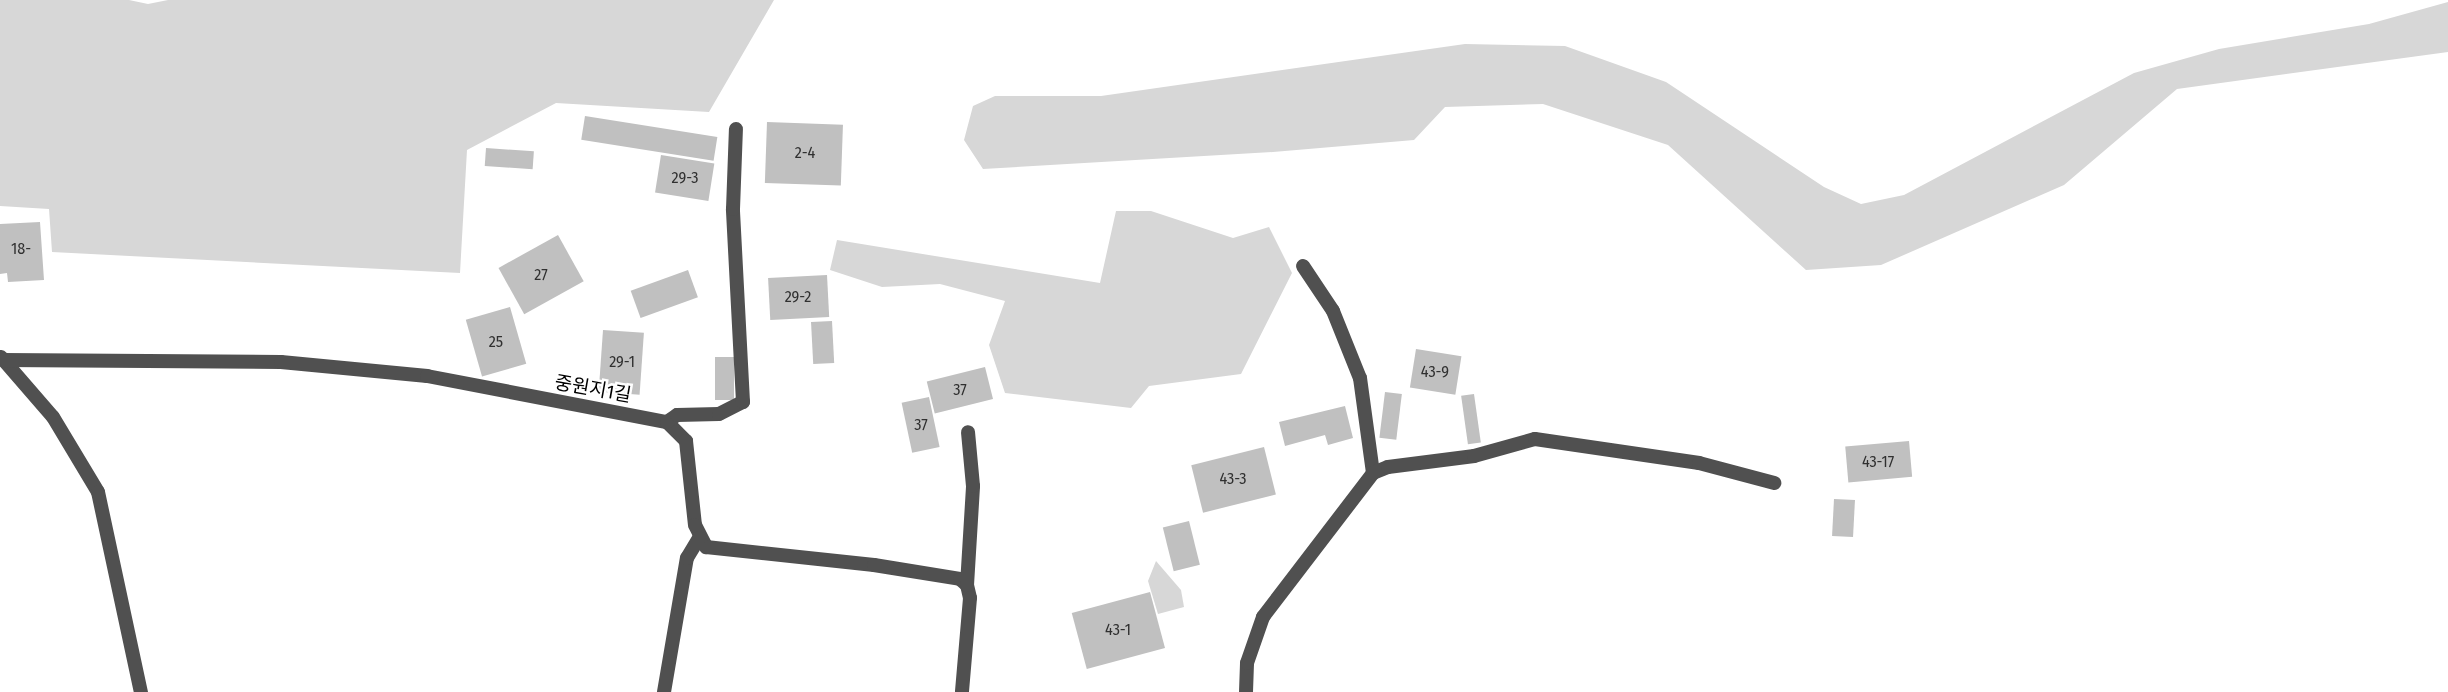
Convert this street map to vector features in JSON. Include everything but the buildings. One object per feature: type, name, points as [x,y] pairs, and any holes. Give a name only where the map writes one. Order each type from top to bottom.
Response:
[{"type":"street","points":[[664,692],[687,558],[699,538],[687,441],[667,422],[684,413],[719,414],[736,409],[745,394],[733,209],[736,129]]},
{"type":"street","points":[[1303,267],[1333,311],[1360,378],[1373,473]]},
{"type":"street","name":"중원지1길","points":[[2,358],[184,358],[295,363],[427,376],[667,422]]},
{"type":"street","name":"중원지1길","points":[[2,358],[53,417],[98,492],[141,692]]},
{"type":"street","points":[[962,692],[970,598],[967,585],[973,486],[968,432]]},
{"type":"street","points":[[1246,692],[1247,663],[1263,617],[1373,473],[1474,456],[1535,439],[1699,463],[1774,482]]},
{"type":"street","points":[[699,538],[717,551],[874,565],[960,579],[967,585]]},
{"type":"shaded area","points":[[0,0],[129,0],[148,4],[168,0],[774,0],[709,112],[556,103],[467,150],[460,273],[52,252],[49,209],[0,206]]},
{"type":"shaded area","points":[[2448,2],[2448,52],[2177,89],[2064,185],[1881,265],[1806,270],[1668,145],[1543,104],[1445,107],[1414,140],[1273,152],[983,169],[964,140],[973,106],[995,96],[1101,96],[1465,44],[1565,46],[1666,82],[1824,187],[1861,204],[1904,195],[2134,73],[2219,49],[2369,24]]},
{"type":"shaded area","points":[[1116,211],[1151,211],[1233,238],[1269,227],[1292,273],[1241,374],[1149,386],[1131,408],[1005,393],[989,345],[1005,301],[940,284],[882,287],[830,270],[837,240],[1100,283]]},
{"type":"shaded area","points":[[1156,561],[1181,590],[1184,607],[1158,614],[1148,581]]}]
